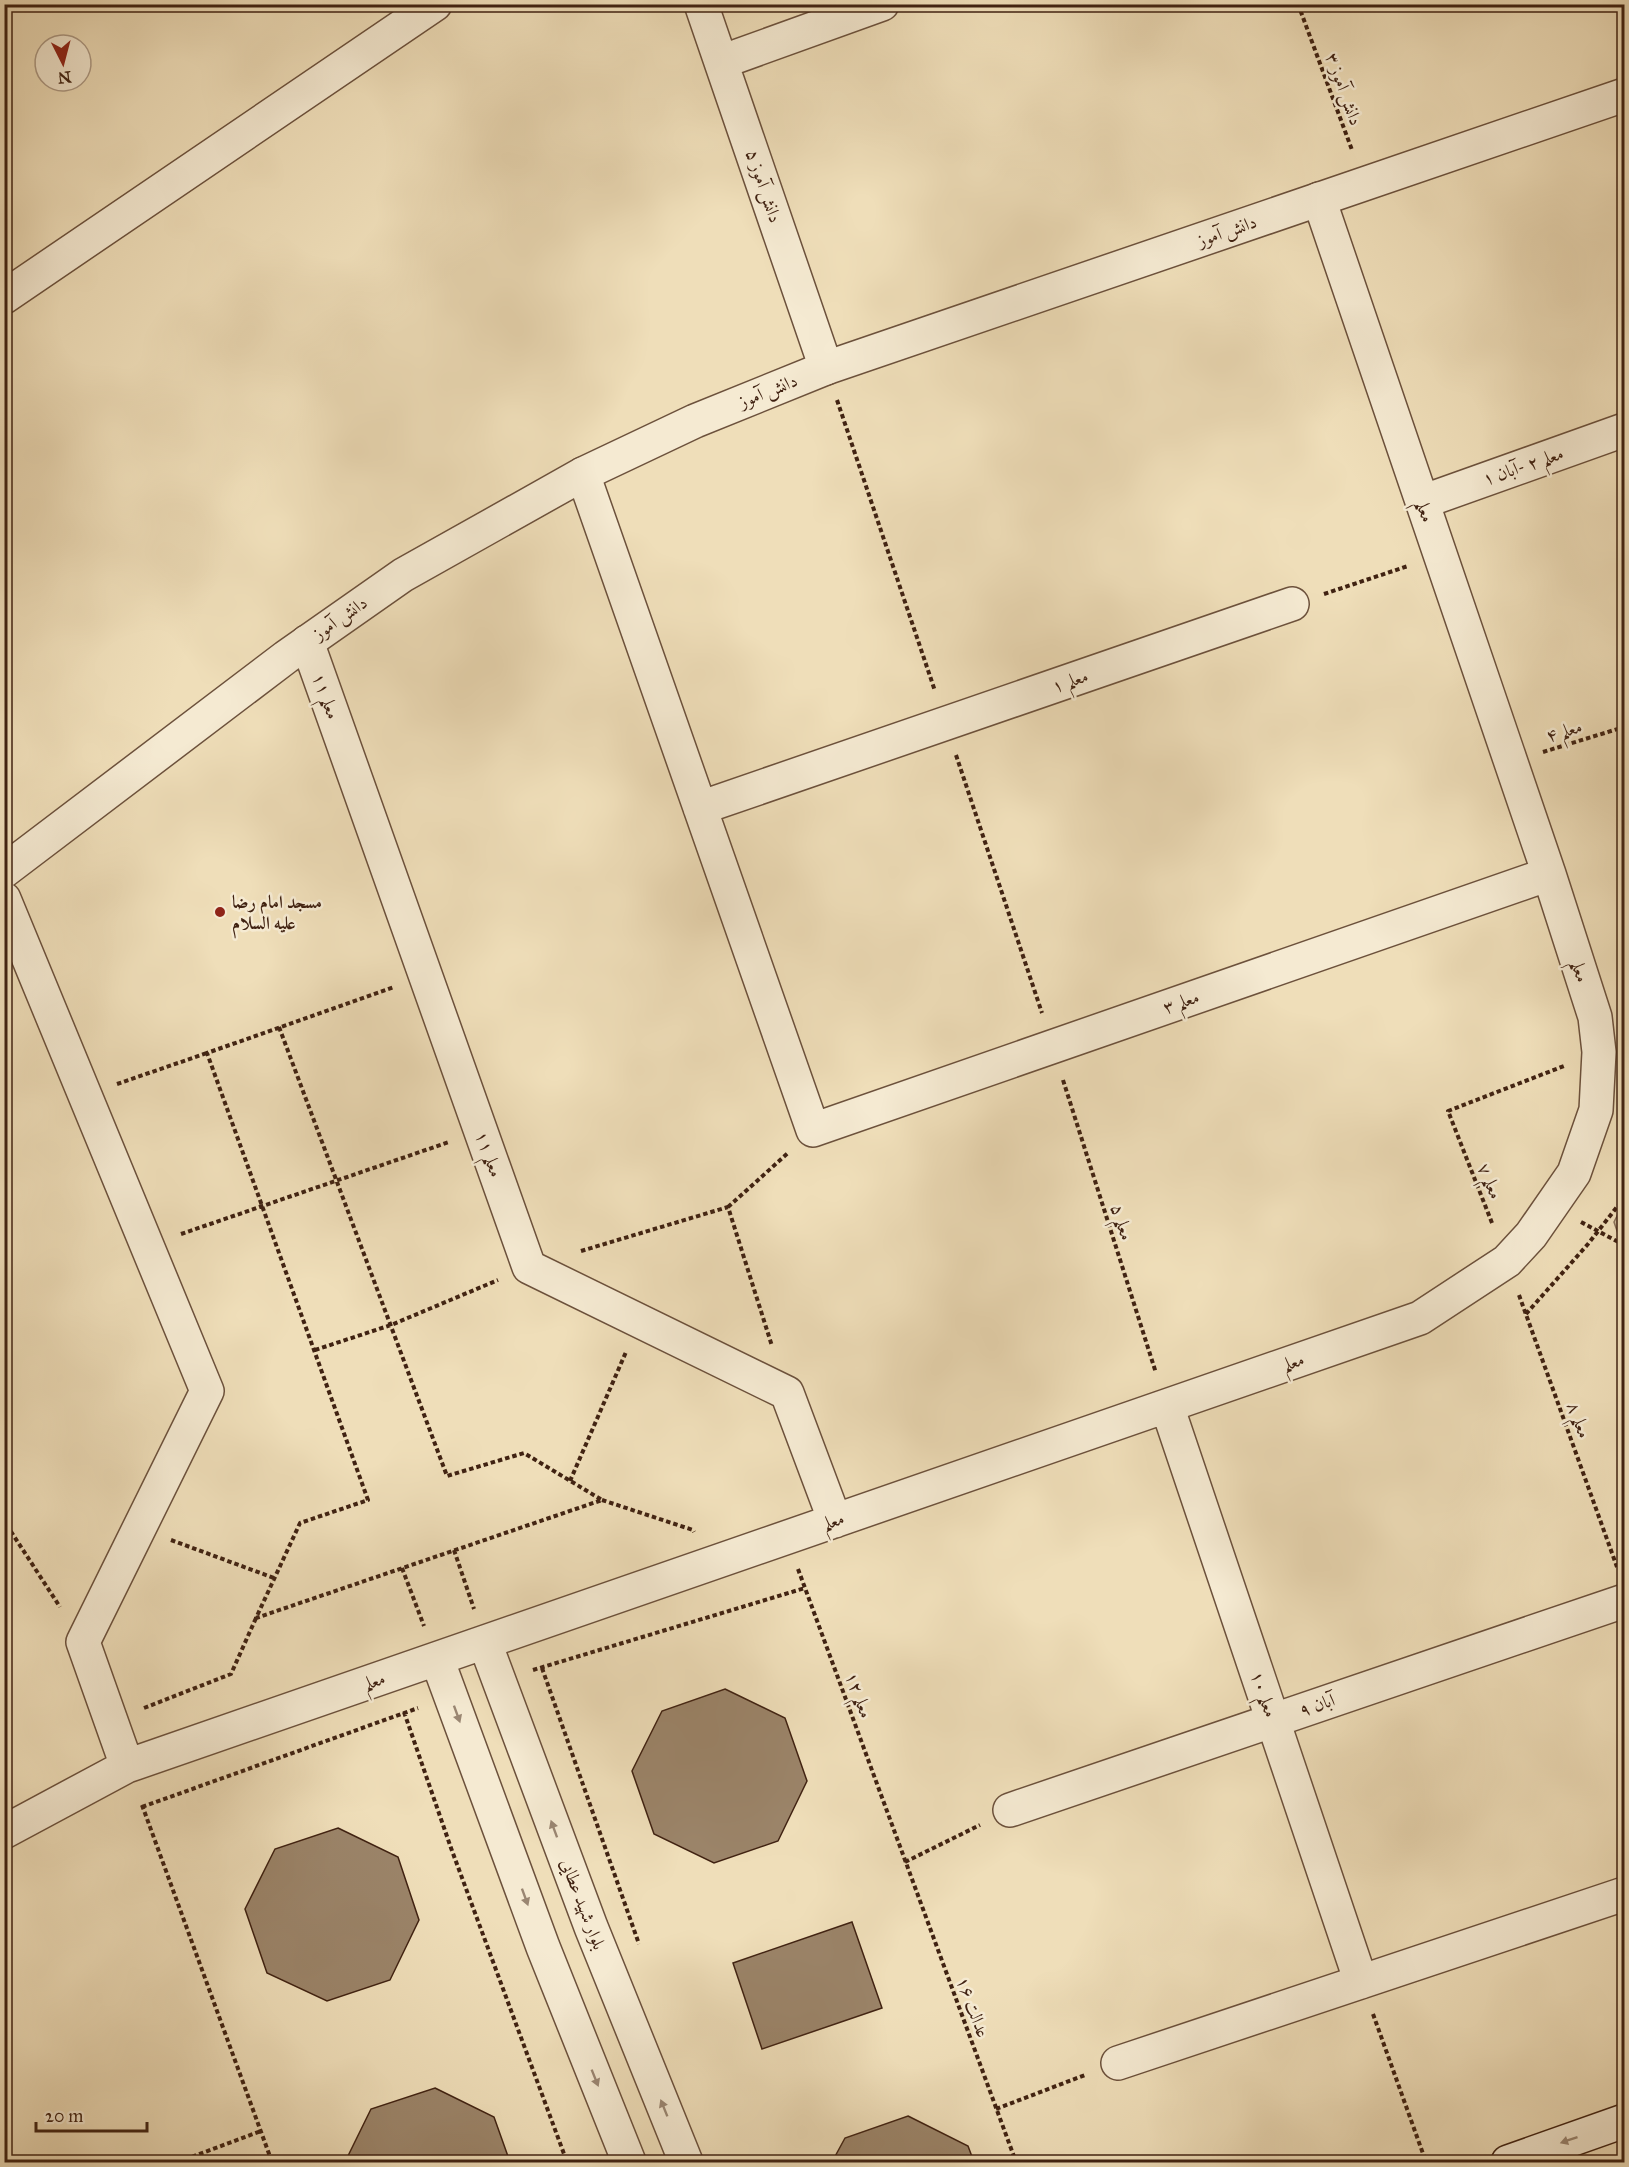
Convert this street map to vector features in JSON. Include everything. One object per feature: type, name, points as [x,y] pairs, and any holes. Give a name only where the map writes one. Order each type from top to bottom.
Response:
[{"type":"street","points":[[4,297],[435,4]]},
{"type":"street","name":"دانش آموز ۵","points":[[701,4],[826,368]]},
{"type":"street","points":[[721,62],[882,4]]},
{"type":"street","name":"دانش آموز","points":[[4,871],[307,642],[402,575],[583,474],[694,421],[826,368],[1624,95]]},
{"type":"street","name":"معلم","points":[[4,1832],[127,1766],[1420,1318],[1508,1261],[1531,1235],[1574,1173],[1596,1110],[1599,1052],[1595,1017],[1549,874],[1319,199]]},
{"type":"street","name":"معلم ۲ -آبان ۱","points":[[1422,502],[1624,430]]},
{"type":"street","points":[[583,474],[813,1130]]},
{"type":"street","name":"معلم ۱","points":[[700,808],[1292,604]]},
{"type":"street","name":"معلم ۱۱","points":[[307,642],[529,1267]]},
{"type":"street","name":"معلم ۳","points":[[813,1130],[1549,874]]},
{"type":"street","points":[[4,899],[207,1391],[83,1642],[127,1766]]},
{"type":"street","points":[[529,1267],[787,1392],[835,1521]]},
{"type":"street","name":"معلم ۱۰","points":[[1167,1406],[1361,1982]]},
{"type":"street","name":"آبان ۹","points":[[1010,1810],[1273,1720],[1623,1589]]},
{"type":"street","name":"بلوار شهید عطایی","points":[[485,1643],[591,1927],[686,2163]]},
{"type":"street","points":[[437,1659],[543,1947],[629,2163]]},
{"type":"street","points":[[1118,2063],[1624,1894]]},
{"type":"street","points":[[1508,2163],[1624,2121]]},
{"type":"path","name":"دانش آموز ۳","points":[[1298,4],[1364,184]]},
{"type":"path","points":[[1292,604],[1440,556]]},
{"type":"path","name":"معلم ۴","points":[[1511,762],[1624,727]]},
{"type":"path","points":[[85,1095],[426,976]]},
{"type":"path","points":[[279,1027],[447,1476],[524,1454],[602,1500],[693,1530],[706,1566]]},
{"type":"path","name":"معلم ۵","points":[[1053,1047],[1167,1406]]},
{"type":"path","name":"معلم ۷","points":[[1508,1261],[1448,1111],[1599,1052]]},
{"type":"path","points":[[111,1720],[231,1674],[300,1523],[368,1500],[207,1053]]},
{"type":"path","points":[[315,1350],[391,1325],[529,1267],[728,1207],[813,1130]]},
{"type":"path","points":[[147,1246],[481,1131]]},
{"type":"path","points":[[1526,1314],[1624,1198]]},
{"type":"path","points":[[1551,1205],[1624,1245]]},
{"type":"path","points":[[728,1207],[787,1392]]},
{"type":"path","name":"معلم ۸","points":[[1508,1261],[1623,1589]]},
{"type":"path","points":[[570,1481],[639,1321]]},
{"type":"path","points":[[256,1618],[602,1500]]},
{"type":"path","points":[[139,1528],[274,1578]]},
{"type":"path","points":[[4,1530],[10,1530],[83,1642]]},
{"type":"path","name":"معلم ۱۲","points":[[787,1538],[905,1862]]},
{"type":"path","points":[[454,1550],[485,1643]]},
{"type":"path","points":[[402,1568],[437,1659]]},
{"type":"path","points":[[542,1668],[640,1947]]},
{"type":"path","points":[[392,1675],[451,1848],[567,2163]]},
{"type":"path","points":[[127,1766],[272,2163]]},
{"type":"path","points":[[905,1862],[1010,1810]]},
{"type":"path","name":"عدالت ۱۶","points":[[905,1862],[1016,2163]]},
{"type":"path","points":[[1361,1982],[1426,2163]]},
{"type":"path","points":[[996,2109],[1118,2063]]},
{"type":"path","points":[[178,2163],[261,2131]]},
{"type":"shaded area","points":[[1624,1202],[1624,1251],[1614,1222]]},
{"type":"building","points":[[725,1689],[785,1718],[807,1781],[778,1841],[714,1863],[654,1834],[632,1771],[662,1711]]},
{"type":"building","points":[[338,1828],[398,1857],[419,1920],[390,1980],[327,2001],[267,1973],[245,1909],[275,1849]]},
{"type":"building","points":[[852,1922],[882,2008],[762,2049],[733,1963]]},
{"type":"building","points":[[435,2088],[494,2117],[510,2162],[345,2162],[371,2109]]},
{"type":"building","points":[[908,2116],[968,2146],[974,2162],[832,2162],[845,2138]]},
{"type":"place","name":"مسجد امام رضا علیه السلام","points":[[220,912]]}]
